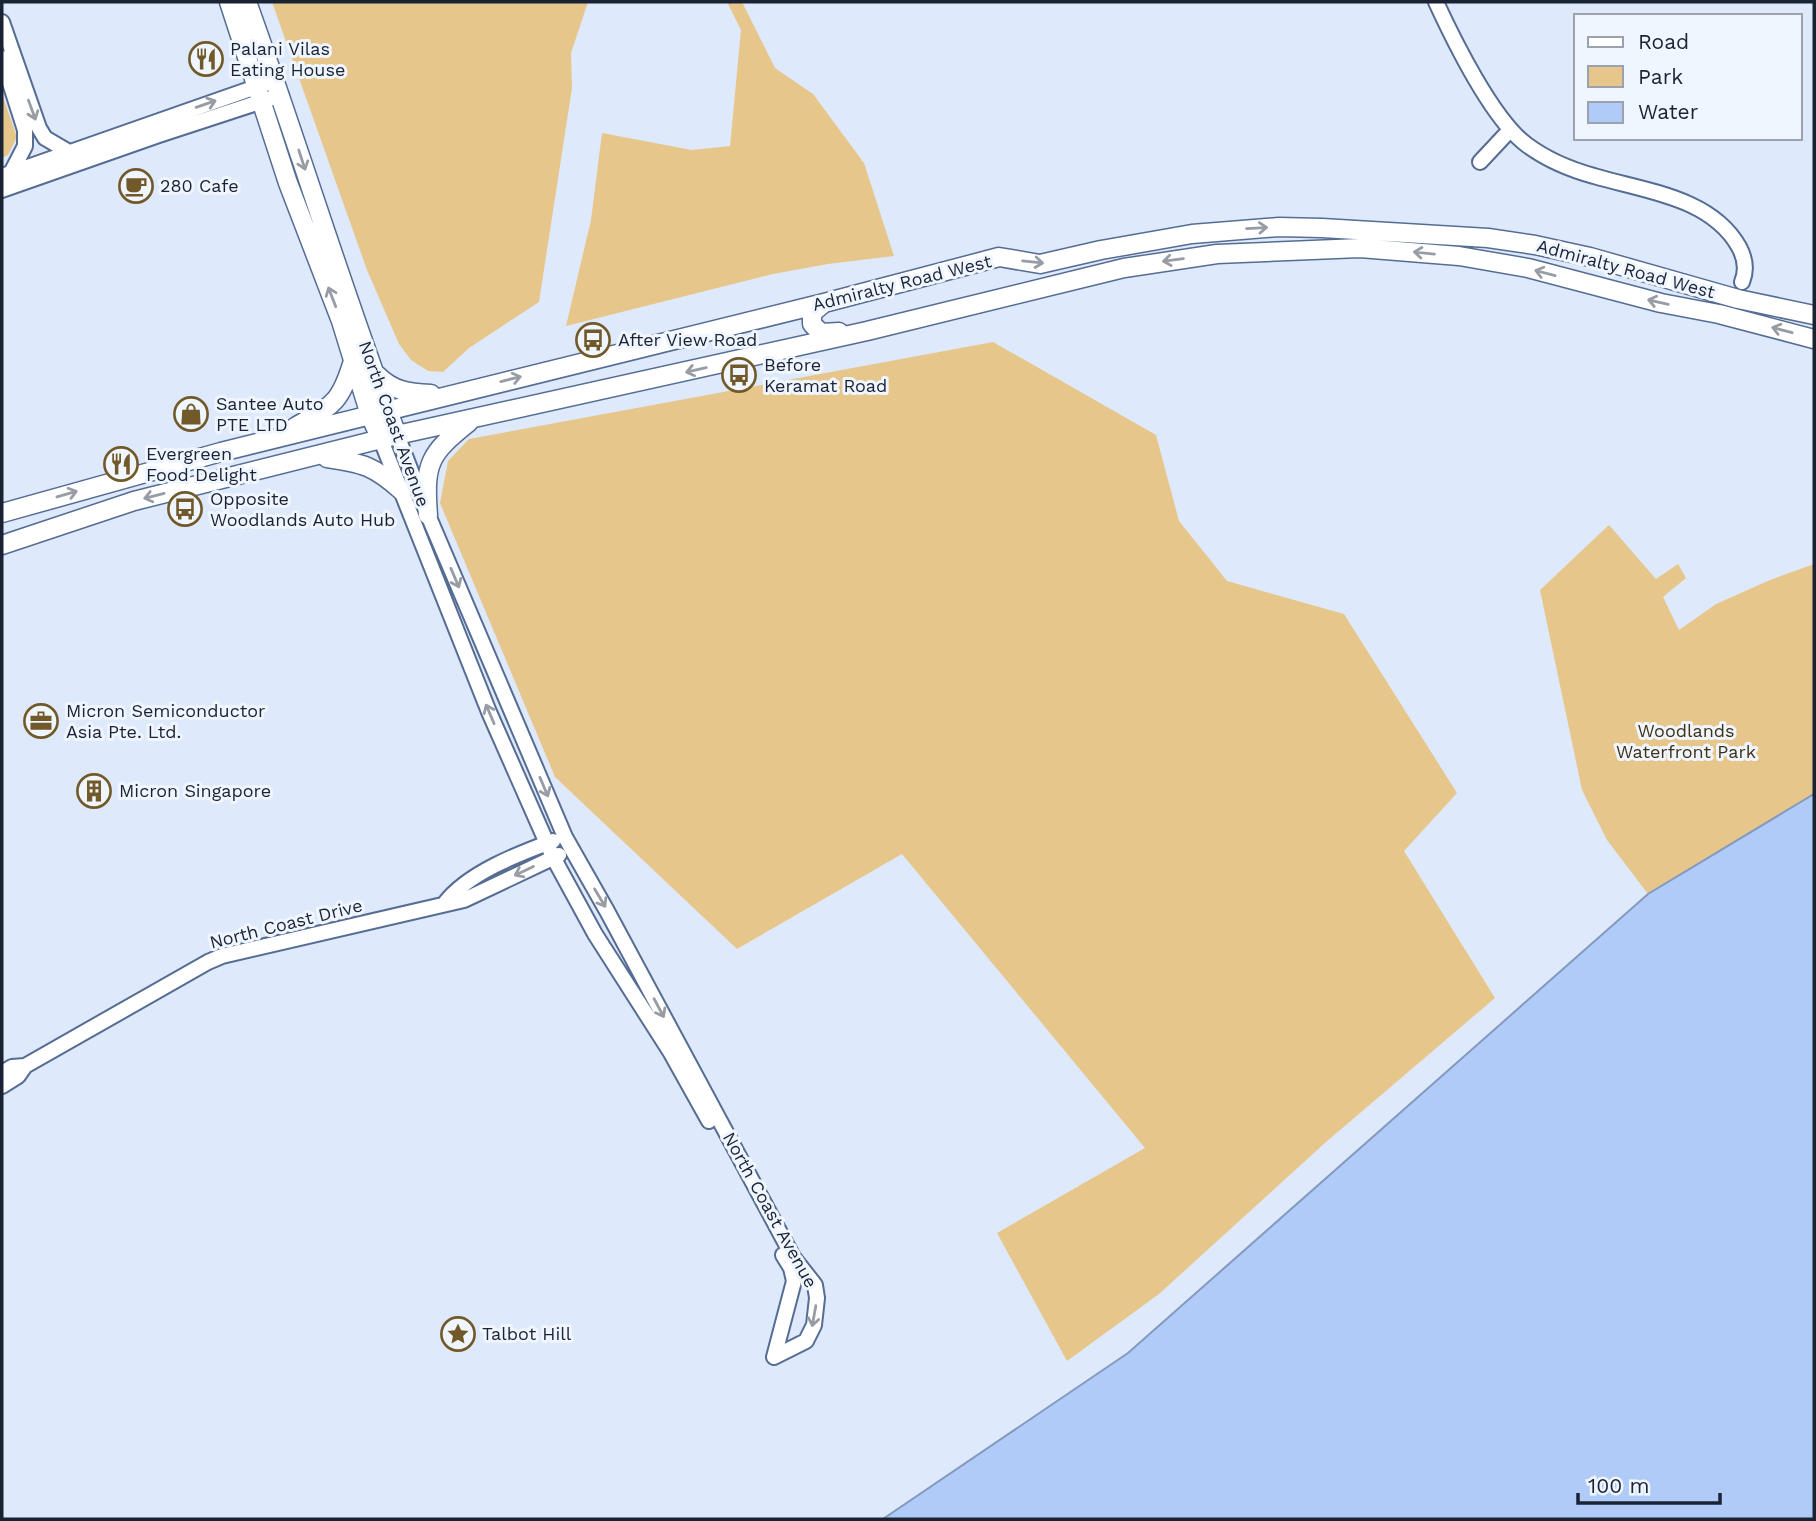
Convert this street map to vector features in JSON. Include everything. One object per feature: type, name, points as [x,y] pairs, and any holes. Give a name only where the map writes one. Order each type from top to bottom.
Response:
[{"type":"main road","points":[[229,2],[260,94]]},
{"type":"main road","name":"North Coast Avenue","points":[[247,2],[388,410],[389,437]]},
{"type":"main road","name":"North Coast Avenue","points":[[260,94],[288,183],[341,321],[370,415],[389,437]]},
{"type":"main road","name":"Admiralty Road West","points":[[2,513],[220,452],[824,303],[999,257],[1040,264],[1192,234],[1279,227],[1401,232],[1488,238],[1535,245],[1740,291]]},
{"type":"main road","name":"Admiralty Road West","points":[[2,545],[134,501],[389,437],[867,331],[1151,263],[1244,251],[1330,247],[1459,257],[1528,268],[1661,303],[1750,321],[1814,338]]},
{"type":"main road","points":[[1740,291],[1750,321]]},
{"type":"main road","points":[[1719,314],[1740,291],[1746,291],[1760,304],[1814,315]]},
{"type":"main road","points":[[824,303],[812,313],[812,324],[821,333],[867,331]]},
{"type":"main road","points":[[771,316],[789,316],[800,320],[803,330],[800,341],[787,349]]},
{"type":"main road","points":[[277,438],[333,405],[343,391],[353,361]]},
{"type":"main road","points":[[375,372],[385,383],[398,391],[445,395]]},
{"type":"main road","points":[[428,515],[426,486],[429,466],[442,444],[472,419]]},
{"type":"main road","points":[[316,456],[357,462],[373,468],[402,491]]},
{"type":"street","points":[[1436,2],[1453,38],[1509,131],[1528,146],[1565,165],[1593,176],[1682,201],[1716,220],[1731,233],[1741,250],[1745,268],[1740,291]]},
{"type":"street","points":[[2,22],[38,128],[45,138],[69,152]]},
{"type":"street","points":[[2,58],[25,130],[25,146],[6,175]]},
{"type":"street","points":[[6,175],[69,152],[278,88]]},
{"type":"street","points":[[2,190],[159,135],[260,94]]},
{"type":"street","points":[[1480,162],[1509,131]]},
{"type":"street","name":"North Coast Avenue","points":[[389,437],[428,515],[568,843],[793,1257],[815,1285],[817,1298],[814,1325],[806,1341],[793,1349],[774,1357],[791,1300],[794,1281],[791,1268],[671,1053],[596,934],[550,850],[489,712],[402,491],[389,437]]},
{"type":"street","points":[[550,850],[568,843]]},
{"type":"street","name":"North Coast Drive","points":[[445,903],[456,888],[488,870],[550,850]]},
{"type":"street","name":"North Coast Drive","points":[[2,1086],[18,1076],[25,1066],[215,959],[464,900],[495,885],[550,850]]},
{"type":"street","points":[[488,870],[495,885]]},
{"type":"street","points":[[2,1073],[12,1067],[25,1066]]},
{"type":"green space","points":[[272,2],[588,2],[571,53],[572,88],[539,302],[469,348],[443,372],[428,371],[411,360],[399,344],[367,270]]},
{"type":"green space","points":[[727,2],[742,2],[775,68],[813,94],[864,163],[894,256],[773,274],[566,326],[591,220],[602,133],[692,150],[730,146],[741,30]]},
{"type":"green space","points":[[2,94],[17,137],[8,155],[2,158]]},
{"type":"green space","points":[[993,342],[1156,435],[1179,521],[1227,581],[1344,614],[1457,793],[1404,851],[1495,998],[1326,1142],[1159,1294],[1067,1361],[997,1233],[1145,1148],[902,854],[737,949],[555,777],[440,503],[448,461],[469,439]]},
{"type":"green space","name":"Woodlands Waterfront Park","points":[[1609,525],[1656,579],[1678,564],[1686,578],[1663,597],[1679,630],[1716,604],[1814,564],[1814,794],[1648,894],[1607,840],[1582,790],[1540,590]]},
{"type":"water","points":[[1814,794],[1814,1519],[883,1519],[1128,1353],[1648,894]]},
{"type":"place","name":"Palani Vilas Eating House","points":[[206,59]]},
{"type":"place","name":"280 Cafe","points":[[136,186]]},
{"type":"place","name":"After View Road","points":[[593,340]]},
{"type":"place","name":"Before Keramat Road","points":[[739,375]]},
{"type":"place","name":"Santee Auto PTE LTD","points":[[191,414]]},
{"type":"place","name":"Evergreen Food Delight","points":[[121,464]]},
{"type":"place","name":"Opposite Woodlands Auto Hub","points":[[185,509]]},
{"type":"place","name":"Micron Semiconductor Asia Pte. Ltd.","points":[[41,721]]},
{"type":"place","name":"Micron Singapore","points":[[94,791]]},
{"type":"place","name":"Talbot Hill","points":[[458,1334]]}]
